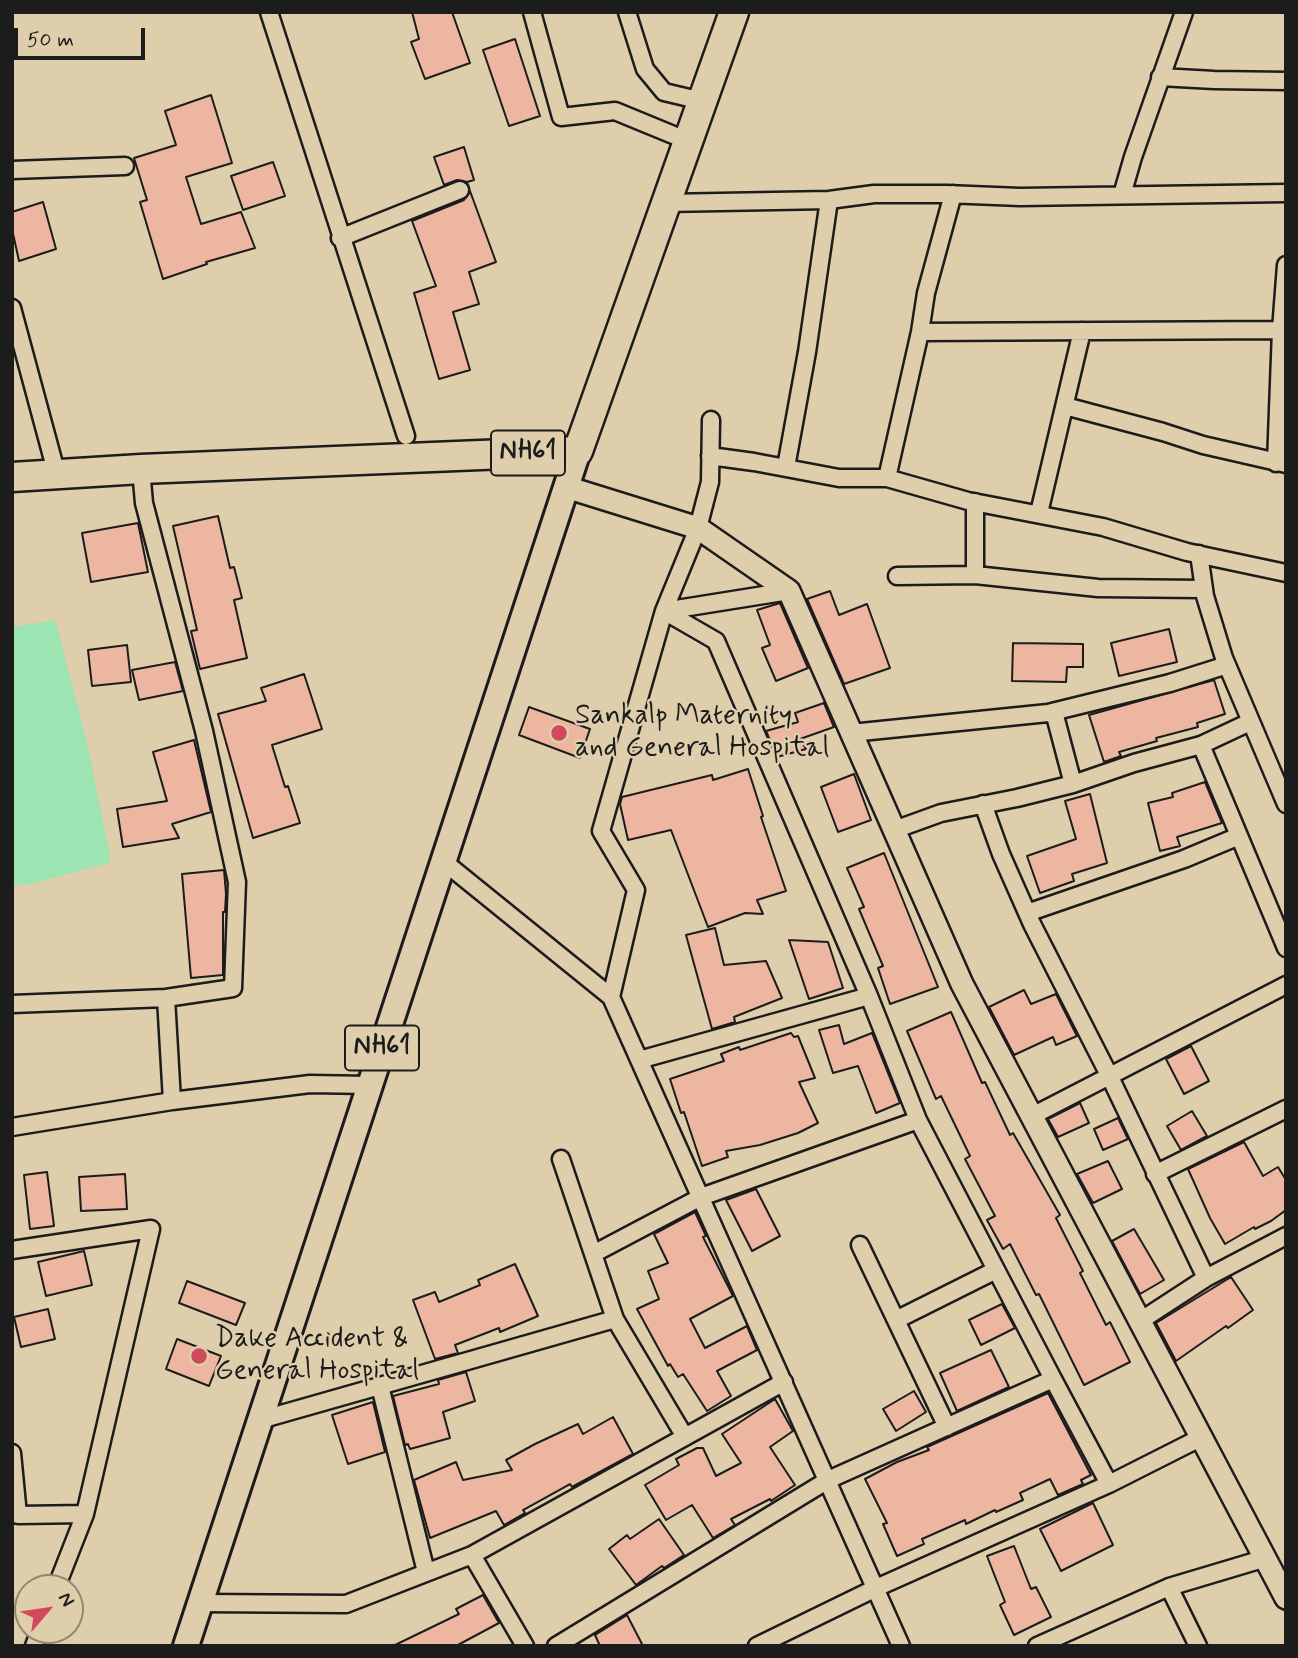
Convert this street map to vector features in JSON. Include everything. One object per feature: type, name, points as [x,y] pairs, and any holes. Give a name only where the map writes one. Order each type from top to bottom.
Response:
[{"type":"highway","name":"NH61","points":[[12,477],[578,451],[734,12]]},
{"type":"main road","name":"NH61","points":[[186,1646],[578,451]]},
{"type":"street","points":[[269,12],[340,238],[407,436]]},
{"type":"street","points":[[532,12],[561,117],[615,111],[688,141]]},
{"type":"street","points":[[627,12],[645,69],[664,92],[702,101]]},
{"type":"street","points":[[1122,195],[1184,12]]},
{"type":"street","points":[[1160,77],[1286,81]]},
{"type":"street","points":[[12,170],[125,166]]},
{"type":"street","points":[[340,238],[460,190]]},
{"type":"street","points":[[666,203],[830,200],[874,194],[1020,197],[1286,193]]},
{"type":"street","points":[[887,478],[920,332],[926,293],[953,194]]},
{"type":"street","points":[[786,467],[830,200]]},
{"type":"street","points":[[1065,406],[1203,445],[1281,463],[1281,330],[1286,265]]},
{"type":"street","points":[[12,308],[57,474]]},
{"type":"street","points":[[920,332],[1281,330]]},
{"type":"street","points":[[1039,513],[1082,331]]},
{"type":"street","points":[[611,998],[636,890],[601,831],[664,611],[698,528],[709,482],[711,419]]},
{"type":"street","points":[[710,456],[839,478],[887,478],[975,502],[1103,527],[1284,574]]},
{"type":"street","points":[[12,1004],[166,998],[233,988],[237,882],[204,731],[144,503],[141,469]]},
{"type":"street","points":[[566,488],[698,528],[789,591],[962,984],[1266,1558],[1281,1576],[1286,1598]]},
{"type":"street","points":[[975,502],[975,575]]},
{"type":"street","points":[[1199,554],[1204,589],[1227,665],[1286,804]]},
{"type":"street","points":[[897,576],[975,575],[1098,588],[1204,589]]},
{"type":"street","points":[[664,611],[789,591]]},
{"type":"street","points":[[664,611],[716,641],[869,996],[918,1120],[1109,1484]]},
{"type":"street","points":[[851,733],[1054,712],[1170,683],[1227,665]]},
{"type":"street","points":[[1054,712],[1073,784]]},
{"type":"street","points":[[894,830],[941,813],[1073,784],[1134,763],[1201,745],[1250,722]]},
{"type":"street","points":[[1201,745],[1286,948]]},
{"type":"street","points":[[983,804],[1027,913],[1109,1075],[1206,1278]]},
{"type":"street","points":[[1027,913],[1184,859],[1239,836]]},
{"type":"street","points":[[443,861],[611,998],[901,1646]]},
{"type":"street","points":[[1032,1116],[1286,985]]},
{"type":"street","points":[[639,1060],[869,996]]},
{"type":"street","points":[[166,998],[172,1101]]},
{"type":"street","points":[[12,1127],[172,1101],[310,1084],[370,1085]]},
{"type":"street","points":[[1155,1174],[1286,1109]]},
{"type":"street","points":[[593,1254],[701,1197],[918,1120]]},
{"type":"street","points":[[561,1159],[615,1319],[685,1437]]},
{"type":"street","points":[[12,1250],[151,1229],[85,1514],[61,1574]]},
{"type":"street","points":[[1140,1321],[1206,1278],[1286,1236]]},
{"type":"street","points":[[860,1245],[947,1427]]},
{"type":"street","points":[[896,1320],[996,1270]]},
{"type":"street","points":[[260,1420],[615,1319]]},
{"type":"street","points":[[556,1646],[828,1480],[1053,1379]]},
{"type":"street","points":[[200,1603],[346,1604],[472,1555],[784,1382]]},
{"type":"street","points":[[380,1386],[426,1572]]},
{"type":"street","points":[[757,1646],[876,1588],[1109,1484],[1202,1437]]},
{"type":"street","points":[[12,1452],[18,1515],[85,1514]]},
{"type":"street","points":[[472,1555],[525,1646]]},
{"type":"street","points":[[1046,1644],[1169,1587],[1266,1558]]},
{"type":"street","points":[[1169,1587],[1198,1646]]},
{"type":"green space","points":[[55,620],[87,742],[111,862],[32,884],[12,885],[12,627]]},
{"type":"building","points":[[412,12],[452,12],[470,63],[425,79],[411,42],[419,39]]},
{"type":"building","points":[[515,39],[540,116],[509,126],[483,50]]},
{"type":"building","points":[[211,95],[232,163],[186,177],[201,224],[241,212],[255,248],[206,262],[207,264],[163,279],[140,202],[147,200],[134,158],[176,145],[165,111]]},
{"type":"building","points":[[464,147],[474,180],[457,180],[444,185],[434,157]]},
{"type":"building","points":[[273,162],[285,196],[243,210],[231,176]]},
{"type":"building","points":[[470,191],[496,262],[469,272],[479,304],[453,312],[470,370],[439,379],[414,293],[436,286],[412,221],[464,200]]},
{"type":"building","points":[[43,202],[56,249],[19,261],[12,229],[12,212]]},
{"type":"building","points":[[218,516],[230,568],[234,567],[242,598],[234,600],[247,658],[200,669],[191,631],[197,630],[173,526]]},
{"type":"building","points":[[138,523],[148,572],[91,582],[82,533]]},
{"type":"building","points":[[830,591],[839,615],[867,604],[890,668],[844,684],[807,599]]},
{"type":"building","points":[[780,603],[808,668],[776,681],[762,648],[770,645],[757,610]]},
{"type":"building","points":[[1169,629],[1177,662],[1119,676],[1111,643]]},
{"type":"building","points":[[1013,643],[1083,644],[1083,667],[1067,667],[1066,682],[1012,681]]},
{"type":"building","points":[[127,645],[131,682],[92,686],[88,650]]},
{"type":"building","points":[[175,662],[183,691],[139,700],[132,670]]},
{"type":"building","points":[[304,674],[322,729],[272,745],[300,823],[253,838],[218,714],[266,701],[261,688]]},
{"type":"building","points":[[1214,680],[1225,714],[1197,723],[1198,727],[1156,738],[1157,741],[1119,752],[1121,756],[1104,762],[1089,715]]},
{"type":"building","points":[[824,703],[834,727],[800,739],[806,749],[777,757],[766,731],[798,722],[795,713]]},
{"type":"building","points":[[529,707],[590,729],[580,758],[519,735]]},
{"type":"building","points":[[194,740],[211,812],[172,824],[179,838],[123,847],[117,809],[167,801],[153,752]]},
{"type":"building","points":[[748,769],[786,891],[757,900],[763,914],[745,913],[708,927],[671,830],[628,840],[620,804],[622,797],[712,775],[713,780]]},
{"type":"building","points":[[854,774],[871,820],[838,832],[821,787]]},
{"type":"building","points":[[1205,782],[1222,823],[1177,837],[1180,846],[1160,851],[1148,803],[1173,797],[1172,793]]},
{"type":"building","points":[[1090,794],[1107,863],[1072,874],[1074,881],[1040,893],[1027,856],[1076,839],[1065,801]]},
{"type":"building","points":[[884,853],[938,987],[890,1004],[878,968],[883,966],[859,909],[864,907],[847,868]]},
{"type":"building","points":[[224,870],[226,894],[223,912],[223,975],[191,978],[182,874]]},
{"type":"building","points":[[715,928],[724,965],[766,961],[782,998],[734,1017],[735,1022],[712,1029],[686,935]]},
{"type":"building","points":[[789,940],[828,942],[843,988],[809,999]]},
{"type":"building","points":[[1024,990],[1031,1004],[1056,994],[1077,1036],[1056,1045],[1053,1037],[1014,1055],[989,1007]]},
{"type":"building","points":[[951,1012],[982,1083],[985,1082],[1010,1135],[1013,1133],[1060,1215],[1056,1218],[1083,1271],[1080,1273],[1106,1325],[1110,1322],[1130,1362],[1084,1385],[1039,1294],[1036,1295],[1010,1244],[1003,1249],[987,1220],[995,1216],[965,1159],[970,1156],[941,1096],[936,1099],[907,1031]]},
{"type":"building","points":[[839,1025],[844,1044],[872,1033],[900,1103],[876,1113],[858,1066],[833,1073],[819,1030]]},
{"type":"building","points":[[791,1033],[794,1037],[798,1036],[815,1078],[799,1082],[818,1123],[798,1133],[760,1145],[726,1151],[728,1157],[702,1166],[670,1079],[724,1061],[721,1054],[739,1047],[740,1050]]},
{"type":"building","points":[[1191,1046],[1209,1081],[1184,1094],[1166,1059]]},
{"type":"building","points":[[1080,1103],[1089,1123],[1058,1137],[1048,1119]]},
{"type":"building","points":[[1192,1111],[1207,1136],[1181,1150],[1167,1126]]},
{"type":"building","points":[[1118,1118],[1128,1139],[1103,1150],[1094,1129]]},
{"type":"building","points":[[1244,1142],[1263,1176],[1278,1167],[1286,1180],[1286,1210],[1271,1221],[1255,1229],[1254,1227],[1225,1244],[1188,1169]]},
{"type":"building","points":[[1108,1161],[1122,1189],[1093,1203],[1077,1174]]},
{"type":"building","points":[[47,1172],[54,1226],[30,1229],[24,1175]]},
{"type":"building","points":[[125,1174],[127,1209],[81,1211],[79,1177]]},
{"type":"building","points":[[756,1189],[780,1236],[752,1251],[726,1200]]},
{"type":"building","points":[[695,1212],[706,1236],[703,1237],[733,1296],[690,1319],[705,1348],[747,1326],[757,1350],[717,1371],[731,1396],[707,1411],[683,1374],[678,1377],[670,1364],[668,1366],[637,1309],[659,1299],[648,1271],[668,1263],[654,1234]]},
{"type":"building","points":[[1134,1229],[1164,1280],[1140,1294],[1112,1241]]},
{"type":"building","points":[[84,1251],[92,1285],[46,1296],[38,1262]]},
{"type":"building","points":[[515,1264],[538,1316],[500,1332],[499,1328],[455,1345],[458,1353],[435,1359],[413,1300],[435,1292],[439,1302],[480,1285],[478,1280]]},
{"type":"building","points":[[1231,1277],[1253,1310],[1176,1361],[1156,1323]]},
{"type":"building","points":[[187,1281],[245,1303],[236,1325],[179,1303]]},
{"type":"building","points":[[1002,1304],[1015,1328],[981,1345],[969,1320]]},
{"type":"building","points":[[48,1309],[55,1339],[21,1347],[14,1317]]},
{"type":"building","points":[[177,1339],[221,1356],[209,1386],[166,1369]]},
{"type":"building","points":[[991,1350],[1009,1387],[957,1411],[940,1373]]},
{"type":"building","points":[[466,1372],[475,1401],[443,1412],[450,1438],[410,1449],[408,1444],[405,1445],[393,1396],[439,1384],[438,1380]]},
{"type":"building","points":[[914,1391],[926,1412],[896,1431],[883,1409]]},
{"type":"building","points":[[1048,1393],[1091,1475],[1081,1480],[1083,1484],[1058,1495],[1050,1479],[1020,1493],[1023,1500],[966,1524],[965,1520],[922,1539],[924,1544],[897,1556],[883,1524],[887,1523],[865,1479],[897,1462],[929,1450],[927,1447]]},
{"type":"building","points":[[775,1399],[793,1431],[770,1447],[795,1485],[771,1501],[770,1499],[731,1519],[735,1525],[713,1538],[692,1505],[666,1520],[645,1485],[679,1465],[676,1459],[697,1448],[703,1448],[716,1476],[741,1463],[722,1434]]},
{"type":"building","points":[[373,1402],[385,1452],[348,1464],[332,1415]]},
{"type":"building","points":[[613,1417],[633,1454],[572,1487],[570,1484],[523,1510],[525,1513],[504,1525],[496,1511],[430,1538],[414,1480],[456,1462],[463,1480],[512,1470],[506,1460],[535,1444],[578,1424],[583,1434]]},
{"type":"building","points":[[1093,1503],[1113,1545],[1061,1571],[1040,1529]]},
{"type":"building","points":[[659,1519],[684,1555],[664,1568],[662,1566],[636,1585],[609,1549],[627,1535],[630,1539]]},
{"type":"building","points":[[1014,1546],[1031,1589],[1036,1587],[1051,1617],[1014,1635],[1000,1605],[1005,1602],[987,1556]]},
{"type":"building","points":[[483,1595],[499,1623],[456,1646],[393,1646],[459,1614],[456,1609]]},
{"type":"building","points":[[627,1615],[643,1646],[600,1646],[595,1635]]},
{"type":"place","name":"Sankalp Maternity and General Hospital","points":[[559,733]]},
{"type":"place","name":"Dake Accident & General Hospital","points":[[199,1356]]}]
